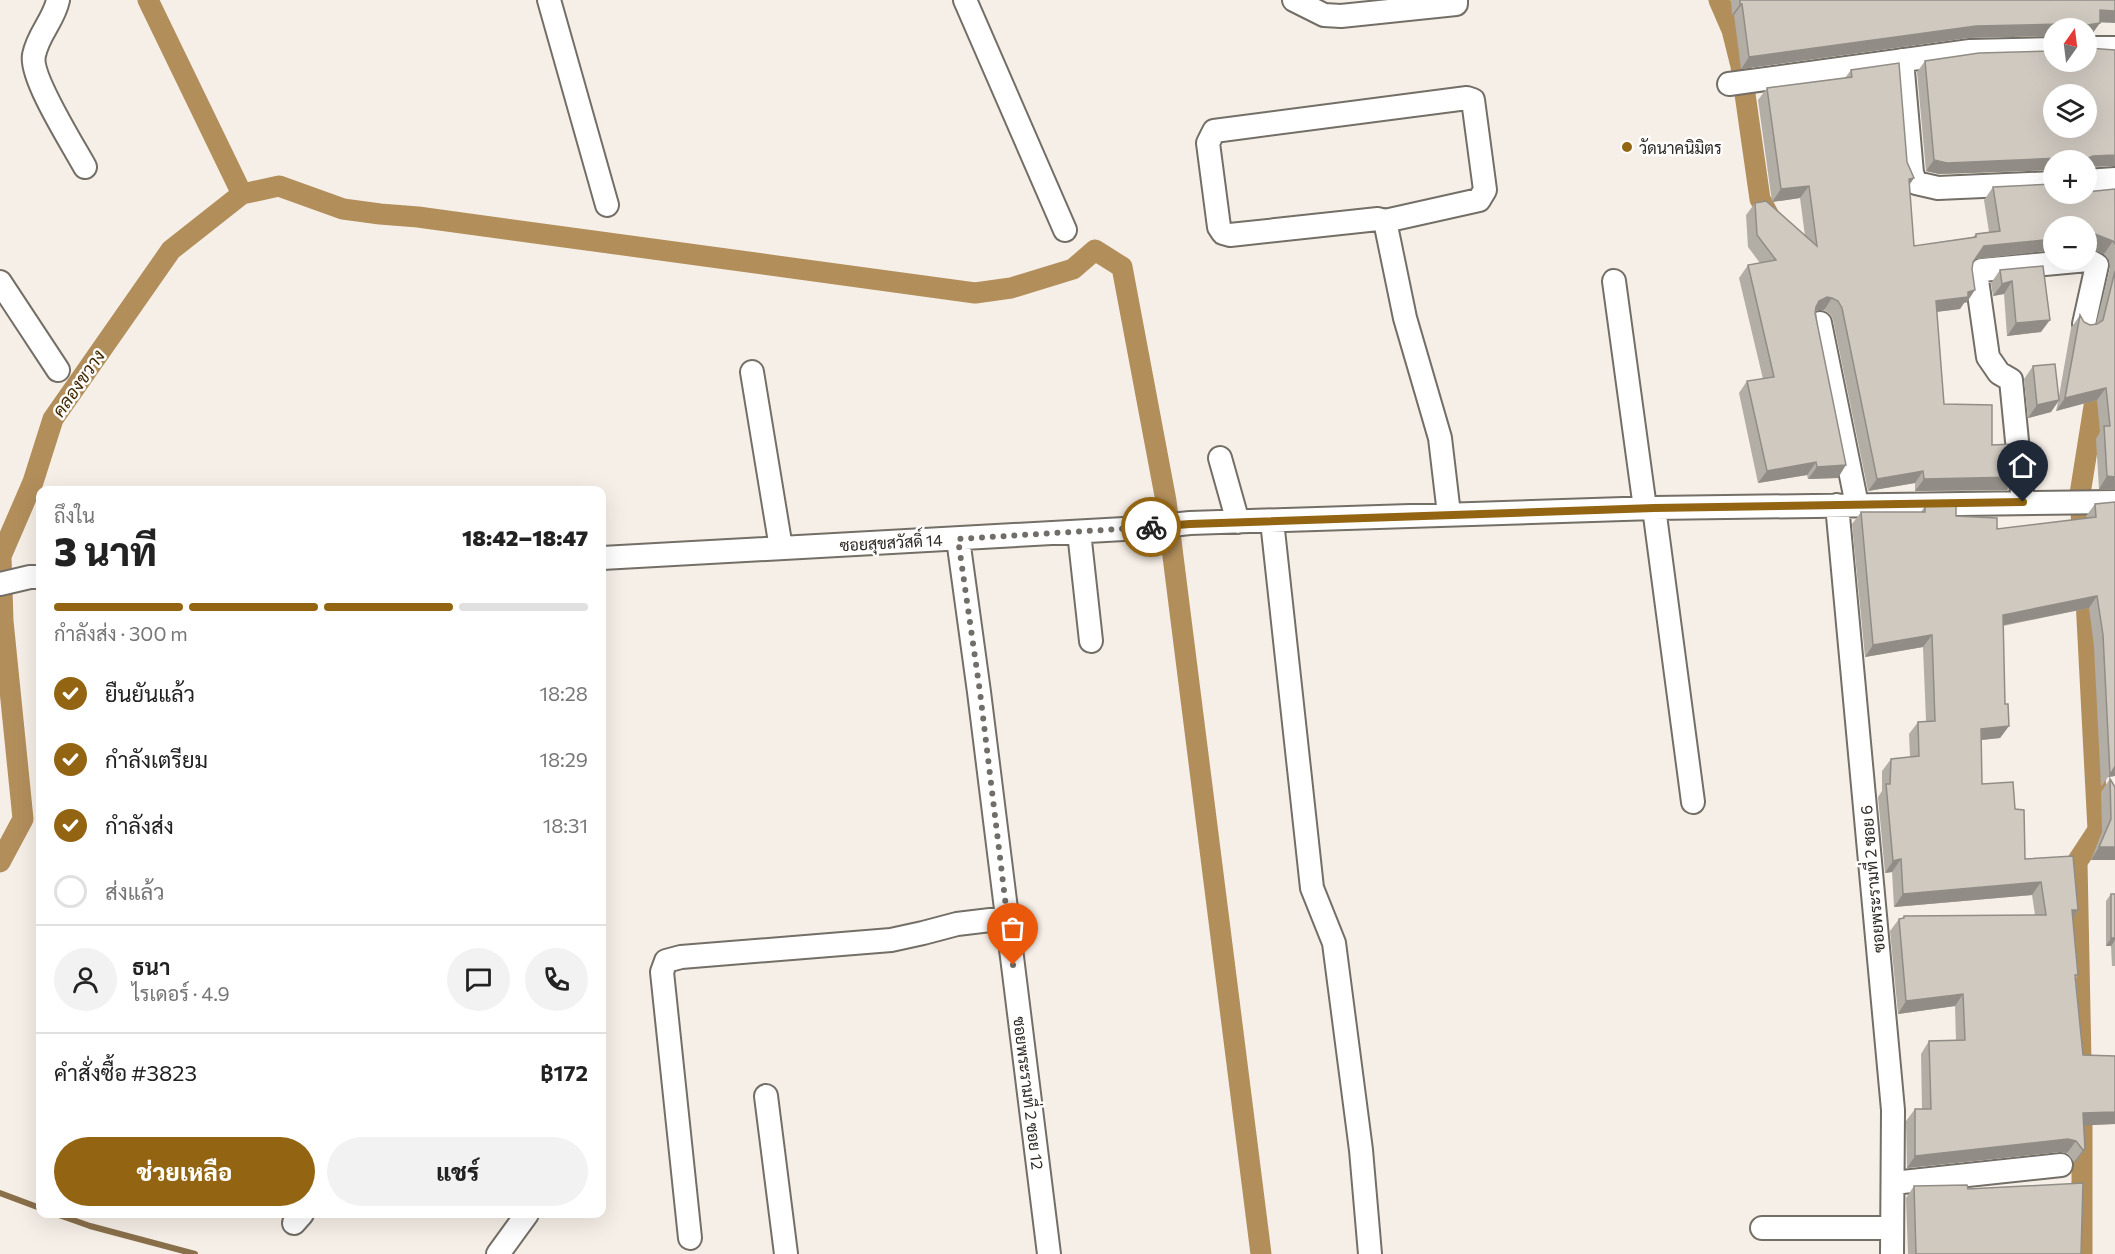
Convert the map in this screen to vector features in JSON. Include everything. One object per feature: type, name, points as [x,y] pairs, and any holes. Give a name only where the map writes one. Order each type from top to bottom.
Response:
[{"type":"street","points":[[57,0],[51,20],[38,38],[33,58],[37,78],[85,167]]},
{"type":"street","points":[[549,0],[607,205]]},
{"type":"street","points":[[965,0],[1065,230]]},
{"type":"street","points":[[1294,0],[1324,15],[1341,16],[1456,4],[1456,0]]},
{"type":"street","points":[[2097,48],[2115,48]]},
{"type":"street","points":[[1737,82],[1970,51],[2043,49]]},
{"type":"street","points":[[1902,60],[1912,173],[1916,183],[1938,188],[2043,183]]},
{"type":"street","points":[[1467,98],[1473,100],[1485,190],[1479,200],[1385,221],[1378,219],[1230,235],[1223,233],[1219,227],[1208,143],[1214,131],[1467,98]]},
{"type":"street","points":[[2097,180],[2115,179]]},
{"type":"street","points":[[1385,221],[1405,318],[1440,438],[1449,514]]},
{"type":"street","points":[[2023,502],[2011,380],[1999,373],[1988,357],[1977,280],[1982,270],[2088,260],[2097,265],[2084,324]]},
{"type":"street","points":[[1614,281],[1693,802]]},
{"type":"street","points":[[1,285],[58,370]]},
{"type":"street","name":"ซอยพระรามที่ 2 ซอย 6","points":[[1820,323],[1847,505],[1893,1110],[1892,1254]]},
{"type":"street","points":[[752,372],[781,548]]},
{"type":"street","points":[[1220,458],[1238,522]]},
{"type":"street","name":"ซอยสุขสวัสดิ์ 14","points":[[606,558],[1272,520],[1650,508],[2115,502]]},
{"type":"street","points":[[1272,520],[1312,888],[1334,943],[1361,1150],[1370,1254]]},
{"type":"street","points":[[1079,532],[1091,641]]},
{"type":"street","name":"ซอยพระรามที่ 2 ซอย 12","points":[[958,539],[980,692],[1049,1254]]},
{"type":"street","points":[[0,584],[35,577]]},
{"type":"street","points":[[690,1238],[662,972],[666,962],[681,957],[891,940],[957,924],[1007,918]]},
{"type":"street","points":[[766,1096],[786,1254]]},
{"type":"street","points":[[1893,1183],[2061,1165]]},
{"type":"street","points":[[498,1254],[524,1218]]},
{"type":"street","points":[[1762,1228],[1892,1228]]},
{"type":"building","points":[[1740,0],[2115,0],[2115,11],[2100,10],[2100,23],[2097,24],[2097,18],[2043,18],[2043,24],[1976,26],[1749,57],[1742,4]]},
{"type":"building","points":[[2097,49],[2115,50],[2115,155],[2097,156],[2097,150],[2043,150],[2043,159],[1947,163],[1934,160],[1925,61],[1979,53],[2043,51],[2043,72],[2097,72]]},
{"type":"building","points":[[1899,63],[1907,162],[1914,178],[1909,179],[1914,246],[2000,231],[1993,187],[2043,185],[2043,204],[2097,204],[2097,191],[2115,189],[2115,244],[2097,235],[2097,216],[2043,216],[2043,240],[1984,246],[1973,262],[1975,290],[1968,292],[1968,297],[1936,301],[1944,404],[1992,405],[1992,445],[2014,444],[2016,477],[1924,479],[1923,471],[1877,479],[1842,308],[1838,301],[1827,297],[1819,301],[1815,313],[1846,465],[1817,467],[1816,462],[1767,471],[1747,381],[1774,377],[1748,265],[1776,260],[1757,235],[1755,203],[1766,201],[1817,246],[1809,186],[1781,189],[1767,88],[1852,77],[1851,70]]},
{"type":"building","points":[[2043,266],[2050,320],[2016,323],[2012,281],[2002,284],[2000,270]]},
{"type":"building","points":[[2115,271],[2115,477],[2107,476],[2104,426],[2110,426],[2106,388],[2065,398],[2080,315],[2084,322],[2090,325],[2103,320]]},
{"type":"building","points":[[2055,364],[2059,400],[2037,405],[2033,366]]},
{"type":"building","points":[[2115,502],[2115,766],[2110,775],[2103,635],[2097,596],[2003,615],[2005,704],[2008,704],[2009,726],[1981,729],[1982,784],[2013,782],[2015,809],[2024,810],[2025,859],[2073,856],[2078,910],[2072,910],[2078,975],[2075,975],[2083,1055],[2115,1056],[2115,1112],[2083,1113],[2085,1149],[2083,1150],[2076,1141],[2068,1139],[1915,1156],[1915,1109],[1931,1109],[1929,1041],[1965,1040],[1963,994],[1906,1001],[1899,919],[1904,916],[2046,915],[2041,882],[1903,894],[1901,859],[1893,861],[1886,784],[1890,784],[1891,759],[1919,756],[1918,722],[1935,721],[1932,635],[1873,645],[1861,512],[1925,512],[1925,506],[1956,505],[1956,516],[1997,518],[1997,529],[2096,517],[2095,504]]},
{"type":"building","points":[[2110,779],[2115,787],[2115,847],[2099,847],[2111,819]]},
{"type":"building","points":[[2111,894],[2115,894],[2115,938],[2111,938]]},
{"type":"building","points":[[2083,1183],[2081,1254],[1916,1254],[1914,1186],[1967,1185],[1968,1189]]},
{"type":"waterway","name":"คลองขวาง","points":[[0,862],[23,819],[3,621],[1,556],[33,482],[53,419],[171,250],[242,194],[148,0]]},
{"type":"waterway","points":[[1719,0],[1732,30],[1741,66],[1760,199],[1774,225]]},
{"type":"waterway","points":[[242,194],[279,186],[343,209],[418,217],[975,293],[1011,288],[1073,269],[1095,250],[1122,267],[1166,501],[1261,1254]]},
{"type":"waterway","points":[[2083,546],[2080,494],[2099,375]]},
{"type":"waterway","points":[[2081,1061],[2077,862],[2098,830],[2085,580]]},
{"type":"waterway","points":[[2082,1126],[2082,1254]]},
{"type":"waterway","points":[[0,1193],[36,1206]]},
{"type":"waterway","points":[[67,1218],[195,1254]]},
{"type":"way so far","points":[[1013,965],[980,692],[958,539],[1151,527]]},
{"type":"place","name":"วัดนาคนิมิตร","points":[[1627,147]]},
{"type":"route","points":[[1151,527],[1654,508],[2023,502]]}]
